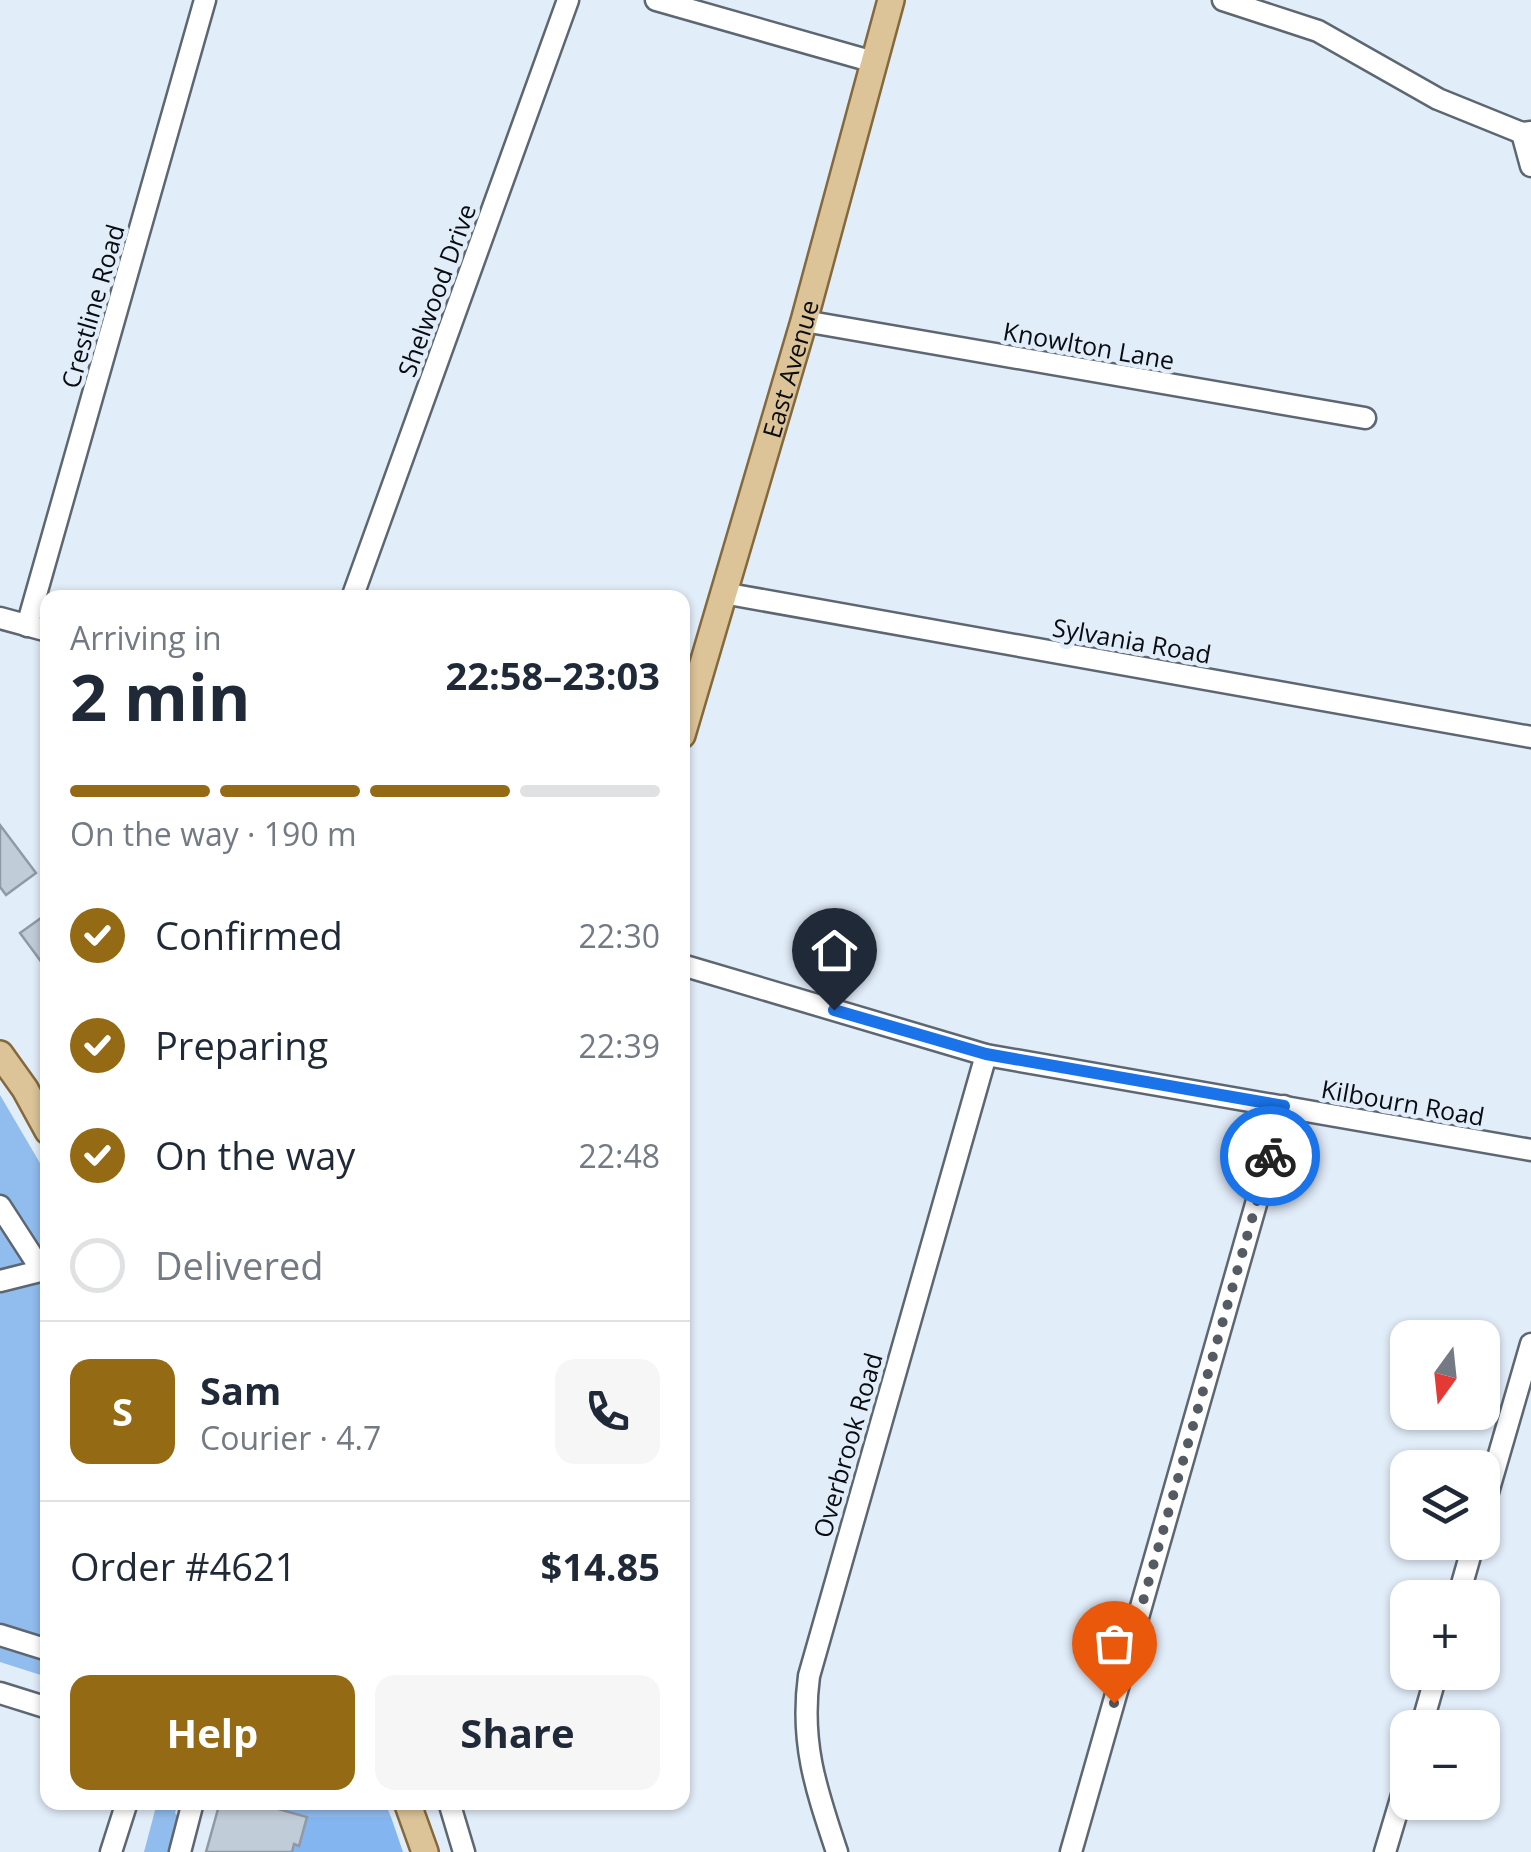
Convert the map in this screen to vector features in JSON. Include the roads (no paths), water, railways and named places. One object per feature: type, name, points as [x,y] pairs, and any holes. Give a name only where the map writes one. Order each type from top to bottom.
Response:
[{"type":"main road","name":"East Avenue","points":[[690,707],[804,321],[891,0]]},
{"type":"main road","points":[[0,1054],[36,1092]]},
{"type":"main road","points":[[410,1810],[425,1852]]},
{"type":"street","name":"Crestline Road","points":[[47,590],[205,0]]},
{"type":"street","name":"Shelwood Drive","points":[[355,590],[568,0]]},
{"type":"street","points":[[656,0],[874,62]]},
{"type":"street","points":[[1223,0],[1318,31],[1438,98],[1527,132],[1531,166]]},
{"type":"street","name":"Knowlton Lane","points":[[804,321],[1365,418]]},
{"type":"street","name":"Sylvania Road","points":[[723,592],[1531,737]]},
{"type":"street","points":[[0,618],[37,629]]},
{"type":"street","name":"Kilbourn Road","points":[[690,966],[986,1054],[1531,1150]]},
{"type":"street","name":"Overbrook Road","points":[[837,1852],[806,1742],[808,1676],[986,1054]]},
{"type":"street","points":[[1071,1852],[1284,1106]]},
{"type":"street","points":[[0,1206],[40,1263]]},
{"type":"street","points":[[0,1281],[40,1271]]},
{"type":"street","points":[[1500,1451],[1531,1344]]},
{"type":"street","points":[[0,1635],[40,1648]]},
{"type":"street","points":[[0,1694],[40,1706]]},
{"type":"street","points":[[111,1852],[124,1810]]},
{"type":"street","points":[[180,1852],[191,1810]]},
{"type":"street","points":[[451,1810],[464,1852]]},
{"type":"street","points":[[1385,1852],[1395,1820]]}]
